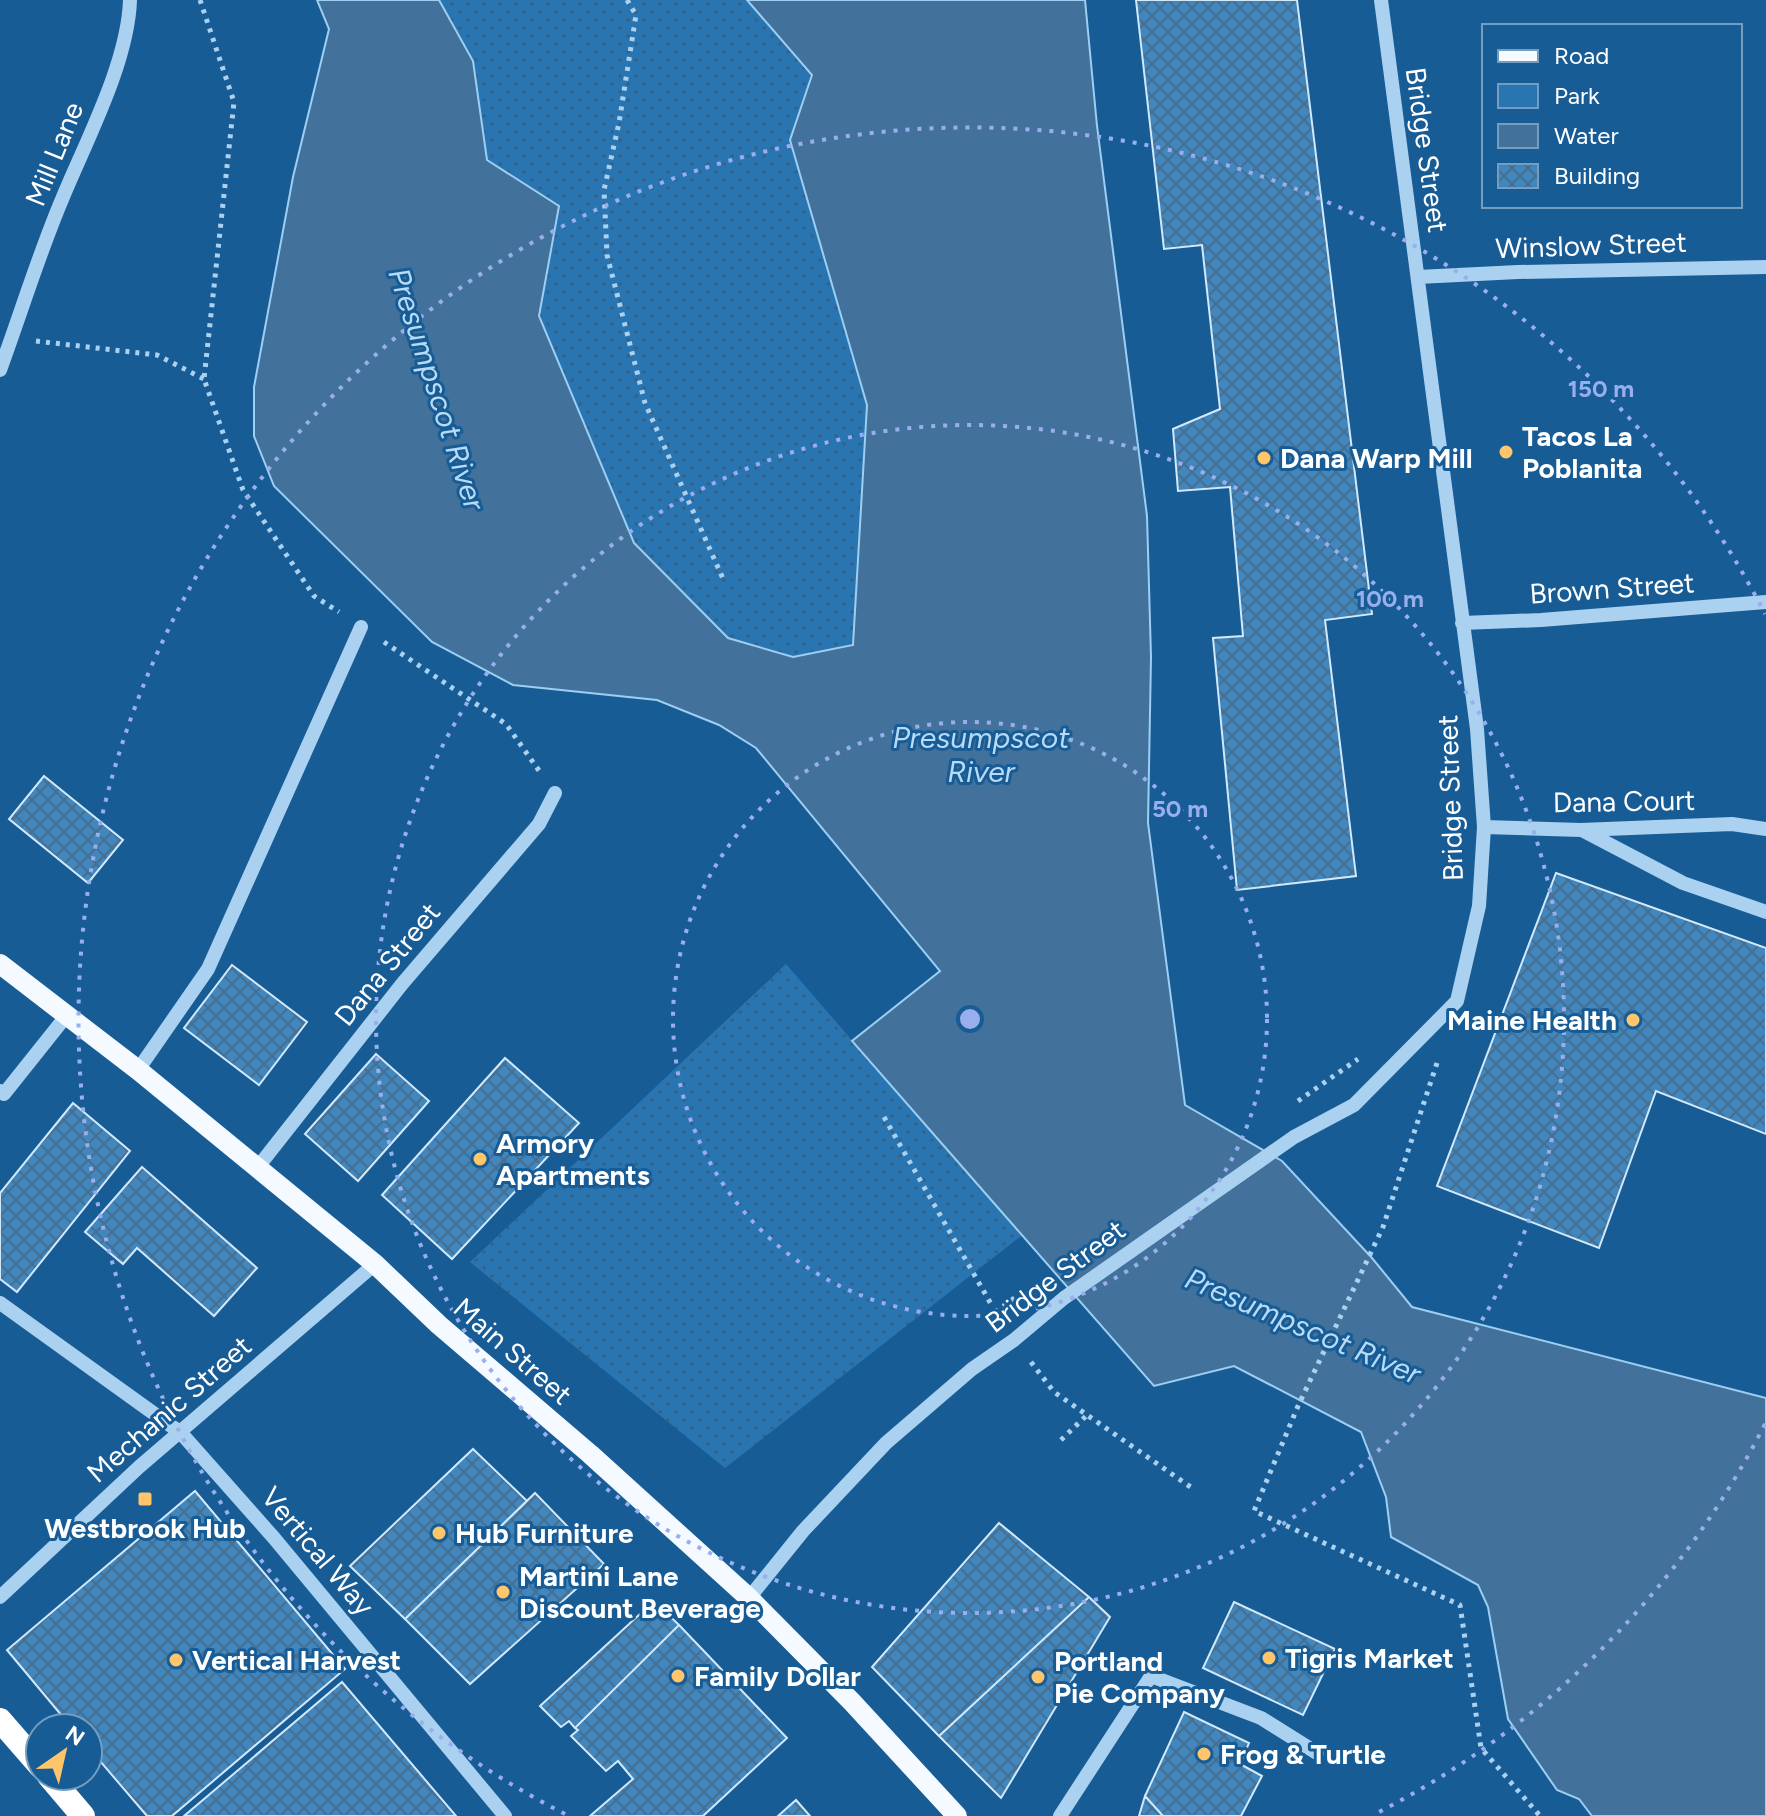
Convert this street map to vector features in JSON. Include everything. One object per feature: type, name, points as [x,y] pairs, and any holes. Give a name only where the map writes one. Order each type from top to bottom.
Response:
[{"type":"highway","points":[[0,1720],[24,1748]]},
{"type":"highway","points":[[63,1792],[83,1816]]},
{"type":"main road","name":"Main Street","points":[[0,964],[258,1167],[375,1264],[439,1325],[567,1434],[749,1598],[852,1702],[957,1816]]},
{"type":"street","name":"Mill Lane","points":[[0,370],[62,199],[100,111],[129,21],[130,0]]},
{"type":"street","name":"Bridge Street","points":[[749,1598],[803,1531],[886,1443],[972,1369],[1014,1340],[1064,1298],[1294,1137],[1354,1105],[1457,1001],[1479,906],[1484,827],[1477,729],[1381,0]]},
{"type":"street","name":"Winslow Street","points":[[1418,277],[1766,267]]},
{"type":"street","name":"Brown Street","points":[[1462,623],[1541,620],[1766,602]]},
{"type":"street","points":[[138,1070],[208,969],[361,627]]},
{"type":"street","name":"Dana Street","points":[[258,1167],[402,984],[539,824],[555,793]]},
{"type":"street","name":"Dana Court","points":[[1484,827],[1581,830],[1732,824],[1766,829]]},
{"type":"street","points":[[1581,830],[1683,883],[1766,912]]},
{"type":"street","points":[[0,1091],[4,1094],[67,1015]]},
{"type":"street","name":"Mechanic Street","points":[[0,1597],[139,1467],[375,1264]]},
{"type":"street","name":"Vertical Way","points":[[0,1303],[181,1433],[274,1538],[505,1816]]},
{"type":"street","points":[[1060,1816],[1151,1676],[1261,1718],[1317,1753]]},
{"type":"path","points":[[200,0],[234,102],[204,379],[243,490],[314,596],[506,724],[555,793]]},
{"type":"path","points":[[627,0],[636,15],[619,123],[604,190],[607,255],[645,403],[724,581]]},
{"type":"path","points":[[12,338],[157,355],[204,379]]},
{"type":"path","points":[[1438,1060],[1383,1227],[1298,1406],[1254,1511],[1460,1605],[1481,1748],[1540,1816]]},
{"type":"path","points":[[884,1117],[991,1304]]},
{"type":"path","points":[[1031,1362],[1054,1392],[1192,1488]]},
{"type":"path","points":[[1061,1440],[1087,1415]]},
{"type":"green space","points":[[439,0],[747,0],[812,75],[790,140],[867,406],[853,645],[793,657],[728,638],[634,543],[539,316],[559,206],[487,160],[473,61]]},
{"type":"green space","points":[[786,964],[1021,1236],[725,1468],[470,1262]]},
{"type":"water","name":"Presumpscot River","points":[[317,0],[439,0],[473,61],[487,160],[559,206],[539,316],[634,543],[728,638],[793,657],[853,645],[867,405],[790,140],[812,75],[747,0],[1085,0],[1097,126],[1147,516],[1151,657],[1148,823],[1185,1105],[1282,1161],[1372,1258],[1412,1307],[1766,1398],[1766,1816],[1592,1816],[1579,1799],[1557,1790],[1508,1719],[1488,1607],[1478,1585],[1391,1537],[1386,1497],[1361,1432],[1234,1366],[1154,1386],[852,1041],[940,971],[756,748],[719,725],[657,700],[513,685],[432,642],[274,486],[254,436],[254,387],[293,177],[329,29]]},
{"type":"building","name":"Dana Warp Mill","points":[[1136,0],[1297,0],[1372,614],[1325,620],[1356,876],[1237,890],[1213,638],[1243,636],[1230,487],[1178,491],[1173,429],[1220,409],[1202,245],[1164,249]]},
{"type":"building","points":[[44,776],[123,840],[88,883],[9,819]]},
{"type":"building","name":"Maine Health","points":[[1556,873],[1766,948],[1766,1134],[1656,1091],[1599,1248],[1437,1186]]},
{"type":"building","points":[[232,965],[307,1022],[259,1085],[184,1028]]},
{"type":"building","points":[[376,1054],[429,1101],[358,1181],[305,1134]]},
{"type":"building","name":"Armory Apartments","points":[[505,1058],[579,1123],[452,1259],[382,1195]]},
{"type":"building","points":[[73,1103],[130,1151],[17,1292],[0,1279],[0,1193]]},
{"type":"building","points":[[142,1167],[257,1268],[214,1316],[137,1248],[123,1264],[85,1232]]},
{"type":"building","name":"Hub Furniture","points":[[473,1449],[527,1501],[405,1619],[350,1566]]},
{"type":"building","name":"Vertical Harvest","points":[[195,1491],[345,1669],[172,1816],[147,1816],[104,1766],[104,1712],[59,1712],[7,1650]]},
{"type":"building","name":"Martini Lane Discount Beverage","points":[[535,1493],[604,1564],[470,1684],[405,1619]]},
{"type":"building","points":[[999,1523],[1089,1597],[939,1736],[872,1667]]},
{"type":"building","name":"Portland Pie Company","points":[[1089,1597],[1110,1617],[1001,1798],[939,1736]]},
{"type":"building","points":[[654,1601],[679,1625],[575,1728],[569,1721],[561,1727],[540,1706]]},
{"type":"building","name":"Tigris Market","points":[[1234,1602],[1335,1649],[1303,1715],[1203,1668]]},
{"type":"building","name":"Family Dollar","points":[[679,1625],[787,1738],[703,1816],[590,1816],[633,1779],[618,1761],[606,1771],[571,1736],[578,1730],[575,1728]]},
{"type":"building","points":[[342,1682],[456,1816],[184,1816]]},
{"type":"building","name":"Frog & Turtle","points":[[1184,1712],[1249,1743],[1240,1764],[1262,1776],[1241,1816],[1163,1816],[1145,1796]]},
{"type":"building","points":[[1145,1796],[1163,1816],[1139,1816]]},
{"type":"building","points":[[796,1800],[810,1816],[778,1816]]},
{"type":"place","name":"Tacos La Poblanita","points":[[1506,452]]},
{"type":"place","name":"Dana Warp Mill","points":[[1264,458]]},
{"type":"place","name":"Maine Health","points":[[1633,1020]]},
{"type":"place","name":"Armory Apartments","points":[[480,1159]]},
{"type":"place","name":"Westbrook Hub","points":[[145,1499]]},
{"type":"place","name":"Hub Furniture","points":[[439,1533]]},
{"type":"place","name":"Martini Lane Discount Beverage","points":[[503,1592]]},
{"type":"place","name":"Tigris Market","points":[[1269,1658]]},
{"type":"place","name":"Vertical Harvest","points":[[176,1660]]},
{"type":"place","name":"Family Dollar","points":[[678,1676]]},
{"type":"place","name":"Portland Pie Company","points":[[1038,1677]]},
{"type":"place","name":"Frog & Turtle","points":[[1204,1754]]}]
